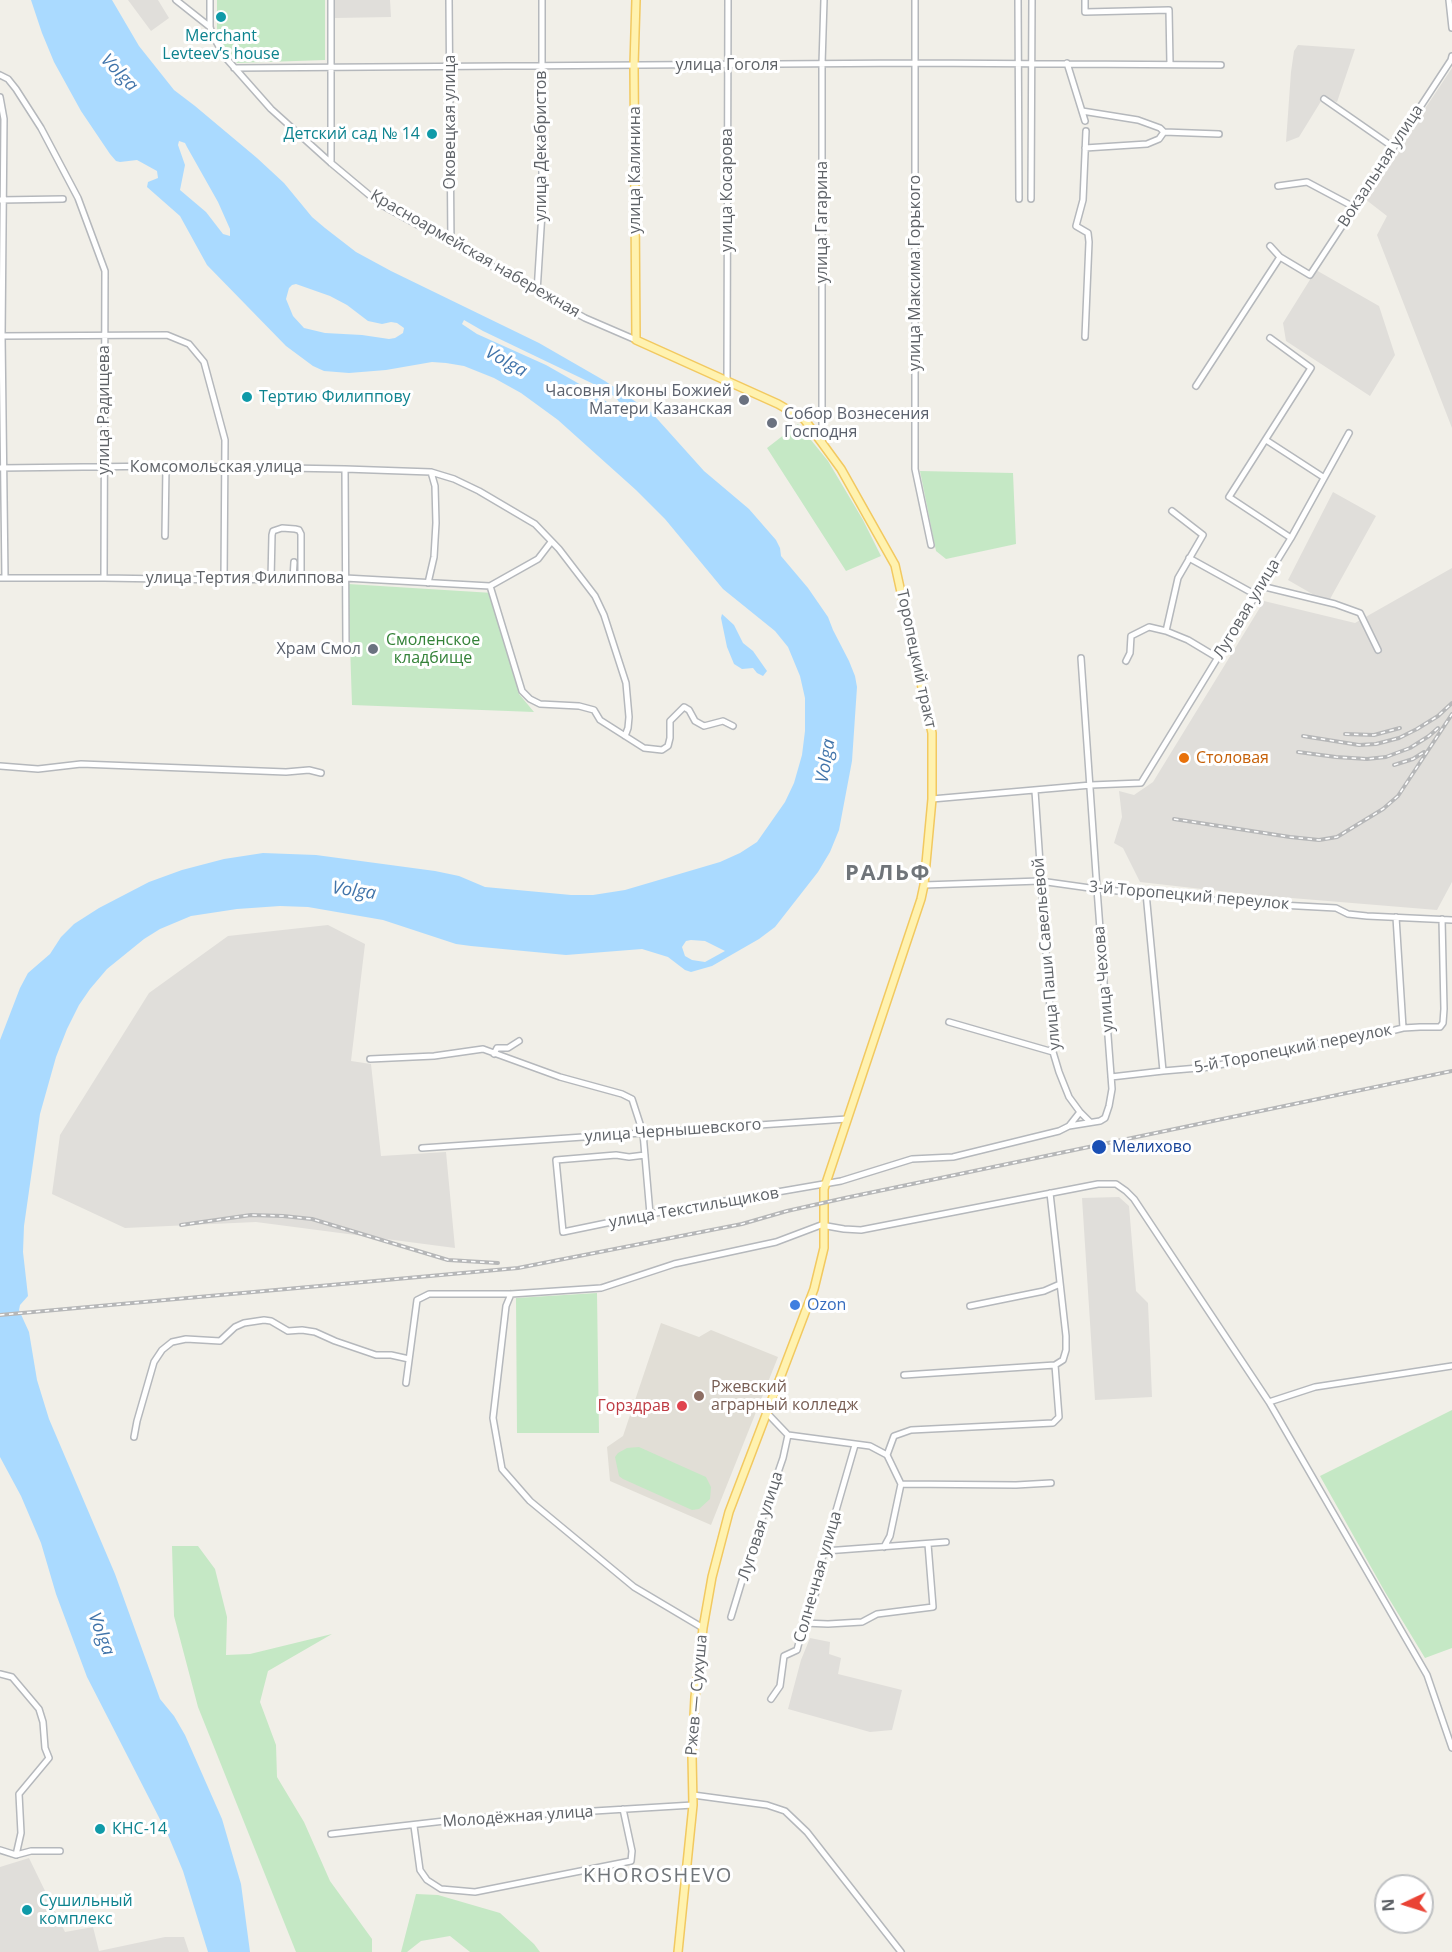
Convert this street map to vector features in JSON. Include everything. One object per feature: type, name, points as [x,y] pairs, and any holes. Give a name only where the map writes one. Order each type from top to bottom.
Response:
[{"type":"main road","name":"улица Калинина","points":[[636,0],[634,65],[636,340]]},
{"type":"main road","name":"Торопецкий тракт","points":[[636,340],[778,404],[804,419],[841,469],[896,565],[932,734],[932,799],[921,900],[825,1184],[824,1225]]},
{"type":"main road","points":[[767,1413],[814,1289],[824,1248],[824,1225]]},
{"type":"main road","name":"Ржев — Сухуша","points":[[678,1952],[693,1805],[692,1726],[703,1628],[712,1577],[726,1524],[767,1413]]},
{"type":"street","name":"Красноармейская набережная","points":[[176,0],[210,27],[217,45],[234,68],[271,109],[380,204],[585,318],[636,340]]},
{"type":"street","points":[[210,0],[210,27]]},
{"type":"street","points":[[331,0],[331,163]]},
{"type":"street","name":"Оковецкая улица","points":[[449,0],[451,244]]},
{"type":"street","name":"улица Декабристов","points":[[537,292],[542,212],[542,0]]},
{"type":"street","name":"улица Косарова","points":[[727,381],[728,0]]},
{"type":"street","name":"улица Гагарина","points":[[822,443],[824,0]]},
{"type":"street","name":"улица Максима Горького","points":[[915,0],[915,469],[931,545]]},
{"type":"street","points":[[1018,0],[1019,199]]},
{"type":"street","points":[[1031,199],[1032,0]]},
{"type":"street","points":[[1085,0],[1085,12],[1169,10],[1170,64]]},
{"type":"street","points":[[1449,0],[1452,28]]},
{"type":"street","name":"Вокзальная улица","points":[[1280,257],[1310,275],[1452,56]]},
{"type":"street","name":"улица Гоголя","points":[[234,68],[915,63],[1221,65]]},
{"type":"street","points":[[1066,63],[1085,121]]},
{"type":"street","name":"улица Радищева","points":[[0,75],[8,78],[16,88],[41,128],[78,198],[105,271],[104,578]]},
{"type":"street","points":[[0,97],[4,118],[1,336],[2,578]]},
{"type":"street","points":[[1324,99],[1393,147]]},
{"type":"street","points":[[1082,111],[1138,120],[1160,128],[1164,132],[1219,134]]},
{"type":"street","points":[[1085,337],[1089,242],[1088,233],[1076,226],[1083,200],[1086,131]]},
{"type":"street","points":[[1085,148],[1147,144],[1159,139],[1164,132]]},
{"type":"street","points":[[1278,186],[1307,182],[1354,207]]},
{"type":"street","points":[[2,200],[63,199]]},
{"type":"street","points":[[1196,386],[1280,257],[1270,246]]},
{"type":"street","points":[[1,336],[168,334],[189,344],[204,362],[225,440],[224,580]]},
{"type":"street","points":[[1270,338],[1311,368],[1229,497],[1291,538]]},
{"type":"street","name":"Луговая улица","points":[[1090,785],[1141,783],[1291,538],[1349,433]]},
{"type":"street","points":[[1266,440],[1323,477]]},
{"type":"street","points":[[165,537],[166,466]]},
{"type":"street","name":"Комсомольская улица","points":[[2,468],[166,466],[345,469],[431,472],[454,479],[480,491],[535,524],[559,549],[595,596],[604,615],[626,683],[629,717],[625,736]]},
{"type":"street","points":[[345,469],[346,647]]},
{"type":"street","points":[[428,583],[434,557],[436,523],[435,486],[431,472]]},
{"type":"street","points":[[1166,631],[1178,578],[1203,535],[1172,512]]},
{"type":"street","points":[[271,579],[272,535],[273,531],[282,528],[299,530],[301,534],[301,579]]},
{"type":"street","points":[[551,542],[538,559],[490,586],[522,691],[530,699],[540,704],[579,706],[594,710],[600,720],[644,748],[662,750],[668,747],[670,721],[684,707],[689,710],[695,721],[704,726],[723,721],[734,726]]},
{"type":"street","points":[[1189,558],[1256,595]]},
{"type":"street","points":[[293,579],[294,562]]},
{"type":"street","name":"улица Тертия Филиппова","points":[[2,578],[224,580],[345,578],[490,586]]},
{"type":"street","points":[[1261,586],[1335,604],[1360,613],[1378,650]]},
{"type":"street","points":[[1126,661],[1130,653],[1131,636],[1149,627],[1188,640],[1218,658]]},
{"type":"street","name":"улица Чехова","points":[[1082,658],[1096,889],[1112,1077],[1107,1114],[1100,1121],[1090,1122]]},
{"type":"street","points":[[0,766],[38,769],[81,764],[286,772],[309,770],[321,773]]},
{"type":"street","points":[[932,799],[1090,785]]},
{"type":"street","name":"улица Паши Савельевой","points":[[1035,791],[1053,1053],[1069,1097],[1090,1122]]},
{"type":"street","name":"3-й Торопецкий переулок","points":[[924,885],[1040,882],[1243,903],[1336,908],[1348,914],[1452,920]]},
{"type":"street","points":[[1146,893],[1163,1071]]},
{"type":"street","points":[[1396,917],[1403,1028]]},
{"type":"street","name":"5-й Торопецкий переулок","points":[[1112,1077],[1210,1067],[1309,1045],[1348,1039],[1357,1034],[1383,1033],[1403,1028],[1440,1027],[1443,1023],[1444,1009],[1442,919]]},
{"type":"street","points":[[949,1022],[1053,1053]]},
{"type":"street","points":[[494,1054],[497,1048],[507,1048],[519,1041]]},
{"type":"street","points":[[370,1059],[434,1056],[483,1049],[560,1077],[622,1094],[632,1099],[643,1133],[650,1214]]},
{"type":"street","points":[[825,1184],[912,1160],[953,1157],[1046,1136],[1069,1125],[1080,1112]]},
{"type":"street","name":"улица Чернышевского","points":[[422,1148],[847,1119]]},
{"type":"street","points":[[1069,1125],[1090,1122]]},
{"type":"street","name":"улица Текстильщиков","points":[[645,1155],[556,1160],[563,1232],[650,1214],[825,1184]]},
{"type":"street","points":[[406,1383],[417,1300],[429,1294],[511,1294],[601,1288],[675,1264],[776,1242],[818,1225],[844,1230],[861,1230],[1050,1193],[1110,1183],[1120,1186],[1134,1199],[1269,1402],[1427,1675],[1452,1748]]},
{"type":"street","points":[[904,1375],[1055,1365],[1063,1360],[1066,1350],[1050,1193]]},
{"type":"street","points":[[970,1306],[1044,1292],[1060,1284]]},
{"type":"street","points":[[511,1294],[506,1306],[493,1418],[502,1469],[530,1501],[634,1587],[703,1628]]},
{"type":"street","points":[[134,1437],[154,1362],[162,1350],[172,1342],[186,1339],[220,1341],[235,1327],[264,1320],[288,1330],[315,1332],[376,1354],[391,1354],[409,1359]]},
{"type":"street","points":[[887,1455],[894,1436],[911,1430],[1053,1423],[1059,1417],[1055,1365]]},
{"type":"street","points":[[1269,1402],[1315,1387],[1452,1366]]},
{"type":"street","points":[[767,1413],[788,1435],[870,1446],[887,1455],[901,1484],[890,1536],[884,1547]]},
{"type":"street","name":"Луговая улица","points":[[731,1617],[783,1458],[788,1435]]},
{"type":"street","name":"Солнечная улица","points":[[771,1699],[780,1686],[784,1656],[797,1650],[807,1611],[817,1590],[825,1551],[855,1445]]},
{"type":"street","points":[[901,1484],[1052,1483]]},
{"type":"street","points":[[825,1551],[946,1542]]},
{"type":"street","points":[[804,1623],[862,1622],[878,1614],[933,1607],[928,1544]]},
{"type":"street","points":[[0,1674],[12,1677],[39,1709],[43,1722],[45,1748],[50,1758],[19,1794],[21,1833],[16,1855]]},
{"type":"street","points":[[693,1795],[767,1805],[785,1811],[807,1832],[901,1952]]},
{"type":"street","name":"Молодёжная улица","points":[[331,1834],[462,1819],[693,1805]]},
{"type":"street","points":[[414,1826],[420,1870],[428,1880],[441,1889],[476,1892],[631,1861],[632,1851],[623,1809]]},
{"type":"street","points":[[0,1850],[16,1855],[31,1851],[60,1851]]},
{"type":"shaded area","points":[[128,0],[158,0],[169,18],[151,31]]},
{"type":"shaded area","points":[[335,0],[390,0],[391,17],[335,18]]},
{"type":"shaded area","points":[[1298,45],[1355,49],[1337,102],[1323,98],[1299,137],[1286,142],[1291,72],[1294,51]]},
{"type":"shaded area","points":[[1452,68],[1452,428],[1377,235],[1387,216],[1365,199]]},
{"type":"shaded area","points":[[1316,270],[1379,306],[1395,355],[1370,396],[1286,341],[1283,323]]},
{"type":"shaded area","points":[[1333,492],[1376,516],[1330,599],[1314,595],[1288,580]]},
{"type":"shaded area","points":[[1452,568],[1452,882],[1437,910],[1255,895],[1140,882],[1123,848],[1114,843],[1122,817],[1119,791],[1134,795],[1153,782],[1264,601],[1355,623]]},
{"type":"shaded area","points":[[328,925],[365,944],[351,1061],[371,1064],[381,1156],[446,1152],[455,1248],[256,1222],[125,1228],[52,1194],[60,1135],[149,993],[228,936]]},
{"type":"shaded area","points":[[1119,1197],[1129,1206],[1136,1291],[1148,1303],[1152,1397],[1095,1400],[1082,1198]]},
{"type":"shaded area","name":"Ржевский аграрный колледж","points":[[661,1323],[699,1337],[711,1330],[778,1357],[711,1525],[610,1481],[607,1447],[623,1436]]},
{"type":"shaded area","points":[[810,1638],[830,1642],[829,1654],[841,1658],[838,1674],[902,1690],[892,1730],[870,1732],[788,1709],[801,1660]]},
{"type":"shaded area","points":[[29,1858],[65,1932],[93,1927],[99,1951],[165,1937],[184,1937],[189,1952],[0,1952],[0,1867]]},
{"type":"green space","points":[[217,0],[325,0],[325,60],[237,63],[223,45],[217,29]]},
{"type":"green space","points":[[798,424],[828,461],[863,520],[881,556],[846,571],[767,448]]},
{"type":"green space","points":[[920,471],[1013,473],[1016,544],[946,559],[936,551]]},
{"type":"green space","name":"Смоленское кладбище","points":[[348,584],[493,593],[519,694],[534,712],[352,705]]},
{"type":"green space","points":[[597,1293],[599,1433],[517,1433],[516,1298]]},
{"type":"green space","points":[[1452,1410],[1452,1648],[1425,1658],[1320,1476]]},
{"type":"green space","points":[[639,1447],[706,1477],[711,1487],[710,1499],[699,1509],[692,1510],[623,1479],[619,1476],[615,1457],[627,1448]]},
{"type":"green space","points":[[172,1546],[198,1546],[215,1569],[227,1617],[226,1655],[250,1654],[332,1634],[268,1671],[260,1702],[276,1745],[277,1777],[304,1822],[330,1881],[372,1939],[372,1952],[296,1952],[198,1707],[174,1616]]},
{"type":"green space","points":[[416,1894],[438,1895],[500,1913],[540,1952],[470,1952],[450,1936],[421,1941],[407,1952],[401,1952]]},
{"type":"water","name":"Volga","points":[[31,0],[112,0],[139,46],[174,90],[257,158],[284,183],[312,217],[356,252],[539,343],[605,381],[651,412],[704,471],[749,509],[776,540],[781,556],[808,588],[828,617],[849,661],[857,687],[852,761],[839,830],[830,852],[818,872],[775,927],[712,966],[691,972],[668,957],[642,949],[566,955],[456,944],[383,920],[308,907],[237,909],[191,916],[160,929],[144,939],[107,969],[79,1005],[67,1029],[56,1057],[40,1114],[24,1226],[23,1252],[28,1296],[20,1305],[19,1310],[29,1332],[37,1380],[49,1419],[115,1574],[160,1699],[174,1716],[185,1735],[222,1819],[241,1884],[250,1952],[208,1952],[183,1871],[168,1835],[87,1677],[56,1594],[41,1543],[21,1496],[0,1457],[0,1040],[20,988],[28,973],[50,954],[61,937],[74,924],[99,908],[149,882],[224,859],[263,853],[316,855],[435,871],[459,876],[485,887],[571,895],[593,895],[625,890],[720,862],[757,842],[785,802],[794,783],[802,755],[805,698],[800,676],[788,647],[775,631],[723,589],[665,519],[636,490],[558,420],[521,393],[494,378],[464,366],[446,363],[432,362],[386,370],[349,373],[324,371],[313,366],[286,346],[207,265],[180,216],[147,187],[148,182],[158,178],[157,171],[137,160],[116,161],[110,154],[81,111],[54,62]],"holes":[[[179,141],[185,143],[218,202],[230,229],[230,236],[223,234],[206,212],[180,190],[185,165],[178,145]],[[296,284],[330,296],[347,305],[368,321],[382,324],[397,323],[404,328],[403,333],[389,339],[325,333],[304,328],[293,316],[286,299],[292,285]],[[464,320],[606,390],[617,399],[621,405],[620,408],[614,407],[590,390],[546,365],[477,334],[462,324]],[[686,941],[705,941],[725,951],[705,962],[692,960],[685,956],[682,947]]]},
{"type":"water","points":[[722,614],[734,625],[743,643],[753,651],[767,671],[763,676],[753,668],[742,669],[734,664],[727,647]]},
{"type":"railway","points":[[1303,736],[1359,745],[1376,744],[1399,738],[1417,729],[1438,716],[1452,703]]},
{"type":"railway","points":[[1174,819],[1290,837],[1319,840],[1337,837],[1383,809],[1398,796],[1452,714]]},
{"type":"railway","points":[[1345,734],[1374,735],[1400,728]]},
{"type":"railway","points":[[1298,752],[1367,759],[1386,757],[1410,748],[1438,728]]},
{"type":"railway","points":[[1394,765],[1413,759],[1424,752]]},
{"type":"railway","points":[[0,1315],[518,1268],[742,1224],[845,1198],[1452,1071]]},
{"type":"railway","points":[[181,1225],[251,1215],[312,1219],[448,1260],[498,1263]]},
{"type":"place","name":"Merchant Levteev’s house","points":[[221,17]]},
{"type":"place","name":"Детский сад № 14","points":[[432,134]]},
{"type":"place","name":"Тертию Филиппову","points":[[247,397]]},
{"type":"place","name":"Часовня Иконы Божией Матери Казанская","points":[[744,400]]},
{"type":"place","name":"Собор Вознесения Господня","points":[[772,423]]},
{"type":"place","name":"Храм Смол","points":[[373,649]]},
{"type":"place","name":"Столовая","points":[[1184,758]]},
{"type":"place","name":"Мелихово","points":[[1099,1147]]},
{"type":"place","name":"Ozon","points":[[795,1305]]},
{"type":"place","name":"Ржевский аграрный колледж","points":[[699,1396]]},
{"type":"place","name":"Горздрав","points":[[682,1406]]},
{"type":"place","name":"КНС-14","points":[[100,1829]]},
{"type":"place","name":"Сушильный комплекс","points":[[27,1910]]},
{"type":"district","name":"РАЛЬФ","points":[[888,874]]},
{"type":"district","name":"KHOROSHEVO","points":[[658,1876]]}]
